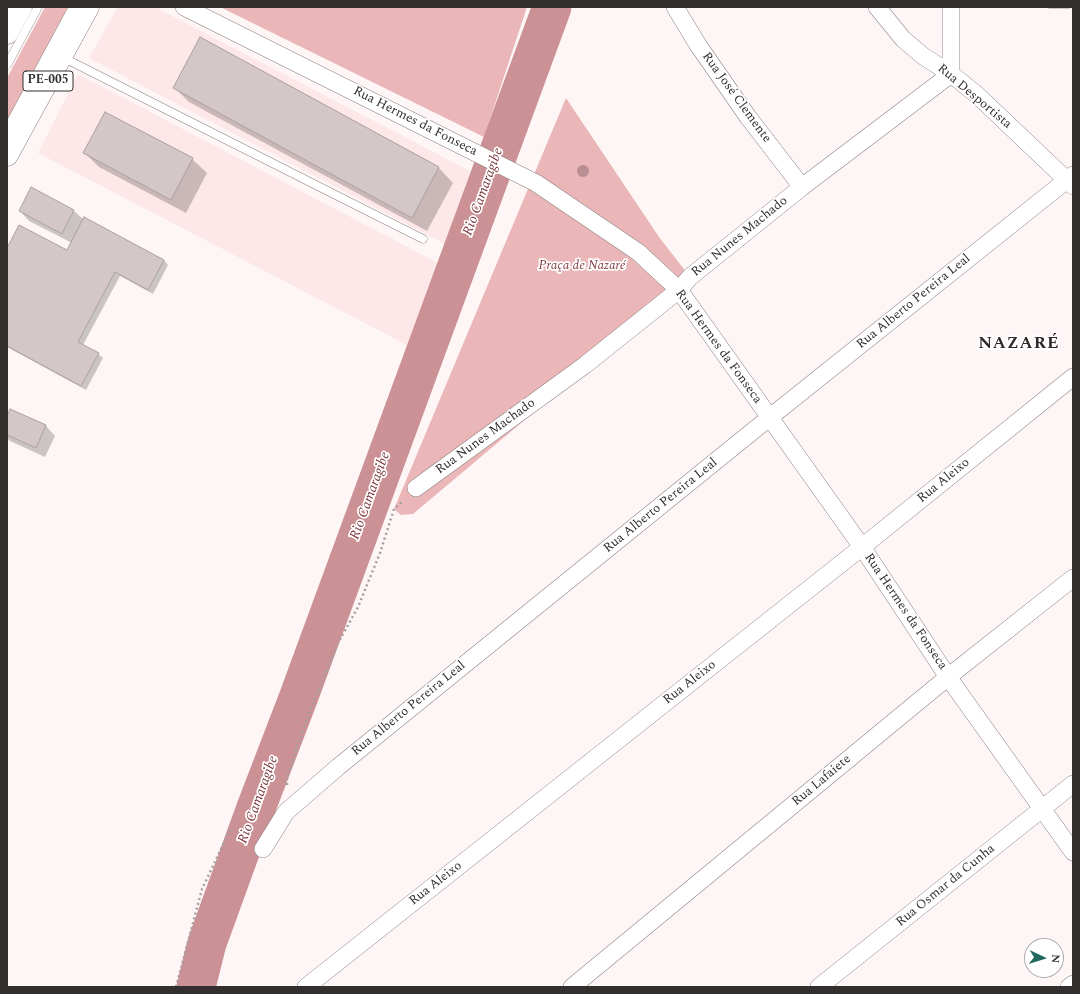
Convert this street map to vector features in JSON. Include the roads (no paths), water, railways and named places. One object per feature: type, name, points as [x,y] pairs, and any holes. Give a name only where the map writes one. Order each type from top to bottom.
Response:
[{"type":"main road","points":[[7,32],[21,7]]},
{"type":"main road","name":"PE-005","points":[[7,155],[88,7]]},
{"type":"street","name":"Rua Hermes da Fonseca","points":[[184,7],[475,151],[536,183],[638,252],[679,290],[862,547],[948,677],[1073,852]]},
{"type":"street","name":"Rua José Clemente","points":[[675,7],[698,45],[748,117],[802,187]]},
{"type":"street","name":"Rua Desportista","points":[[877,7],[903,39],[923,56],[951,74],[1001,116],[1071,180]]},
{"type":"street","points":[[951,7],[951,74]]},
{"type":"street","name":"Rua Nunes Machado","points":[[416,488],[585,365],[679,290],[690,277],[802,187],[951,74]]},
{"type":"street","name":"Rua Alberto Pereira Leal","points":[[263,849],[286,812],[338,767],[769,418],[1071,180]]},
{"type":"street","name":"Rua Aleixo","points":[[306,987],[862,547],[1073,377]]},
{"type":"street","name":"Rua Lafaiete","points":[[572,987],[948,677],[1073,578]]},
{"type":"street","name":"Rua Osmar da Cunha","points":[[819,987],[1073,784]]},
{"type":"street","points":[[1069,987],[1073,984]]},
{"type":"lane","points":[[7,65],[38,7]]},
{"type":"lane","points":[[7,130],[73,7]]},
{"type":"lane","points":[[61,57],[423,239]]},
{"type":"waterway","name":"Rio Camaragibe","points":[[196,987],[207,943],[256,808],[299,696],[552,7]]},
{"type":"district","name":"NAZARÉ","points":[[1019,345]]},
{"type":"park label","name":"Praça de Nazaré","points":[[582,266]]}]
